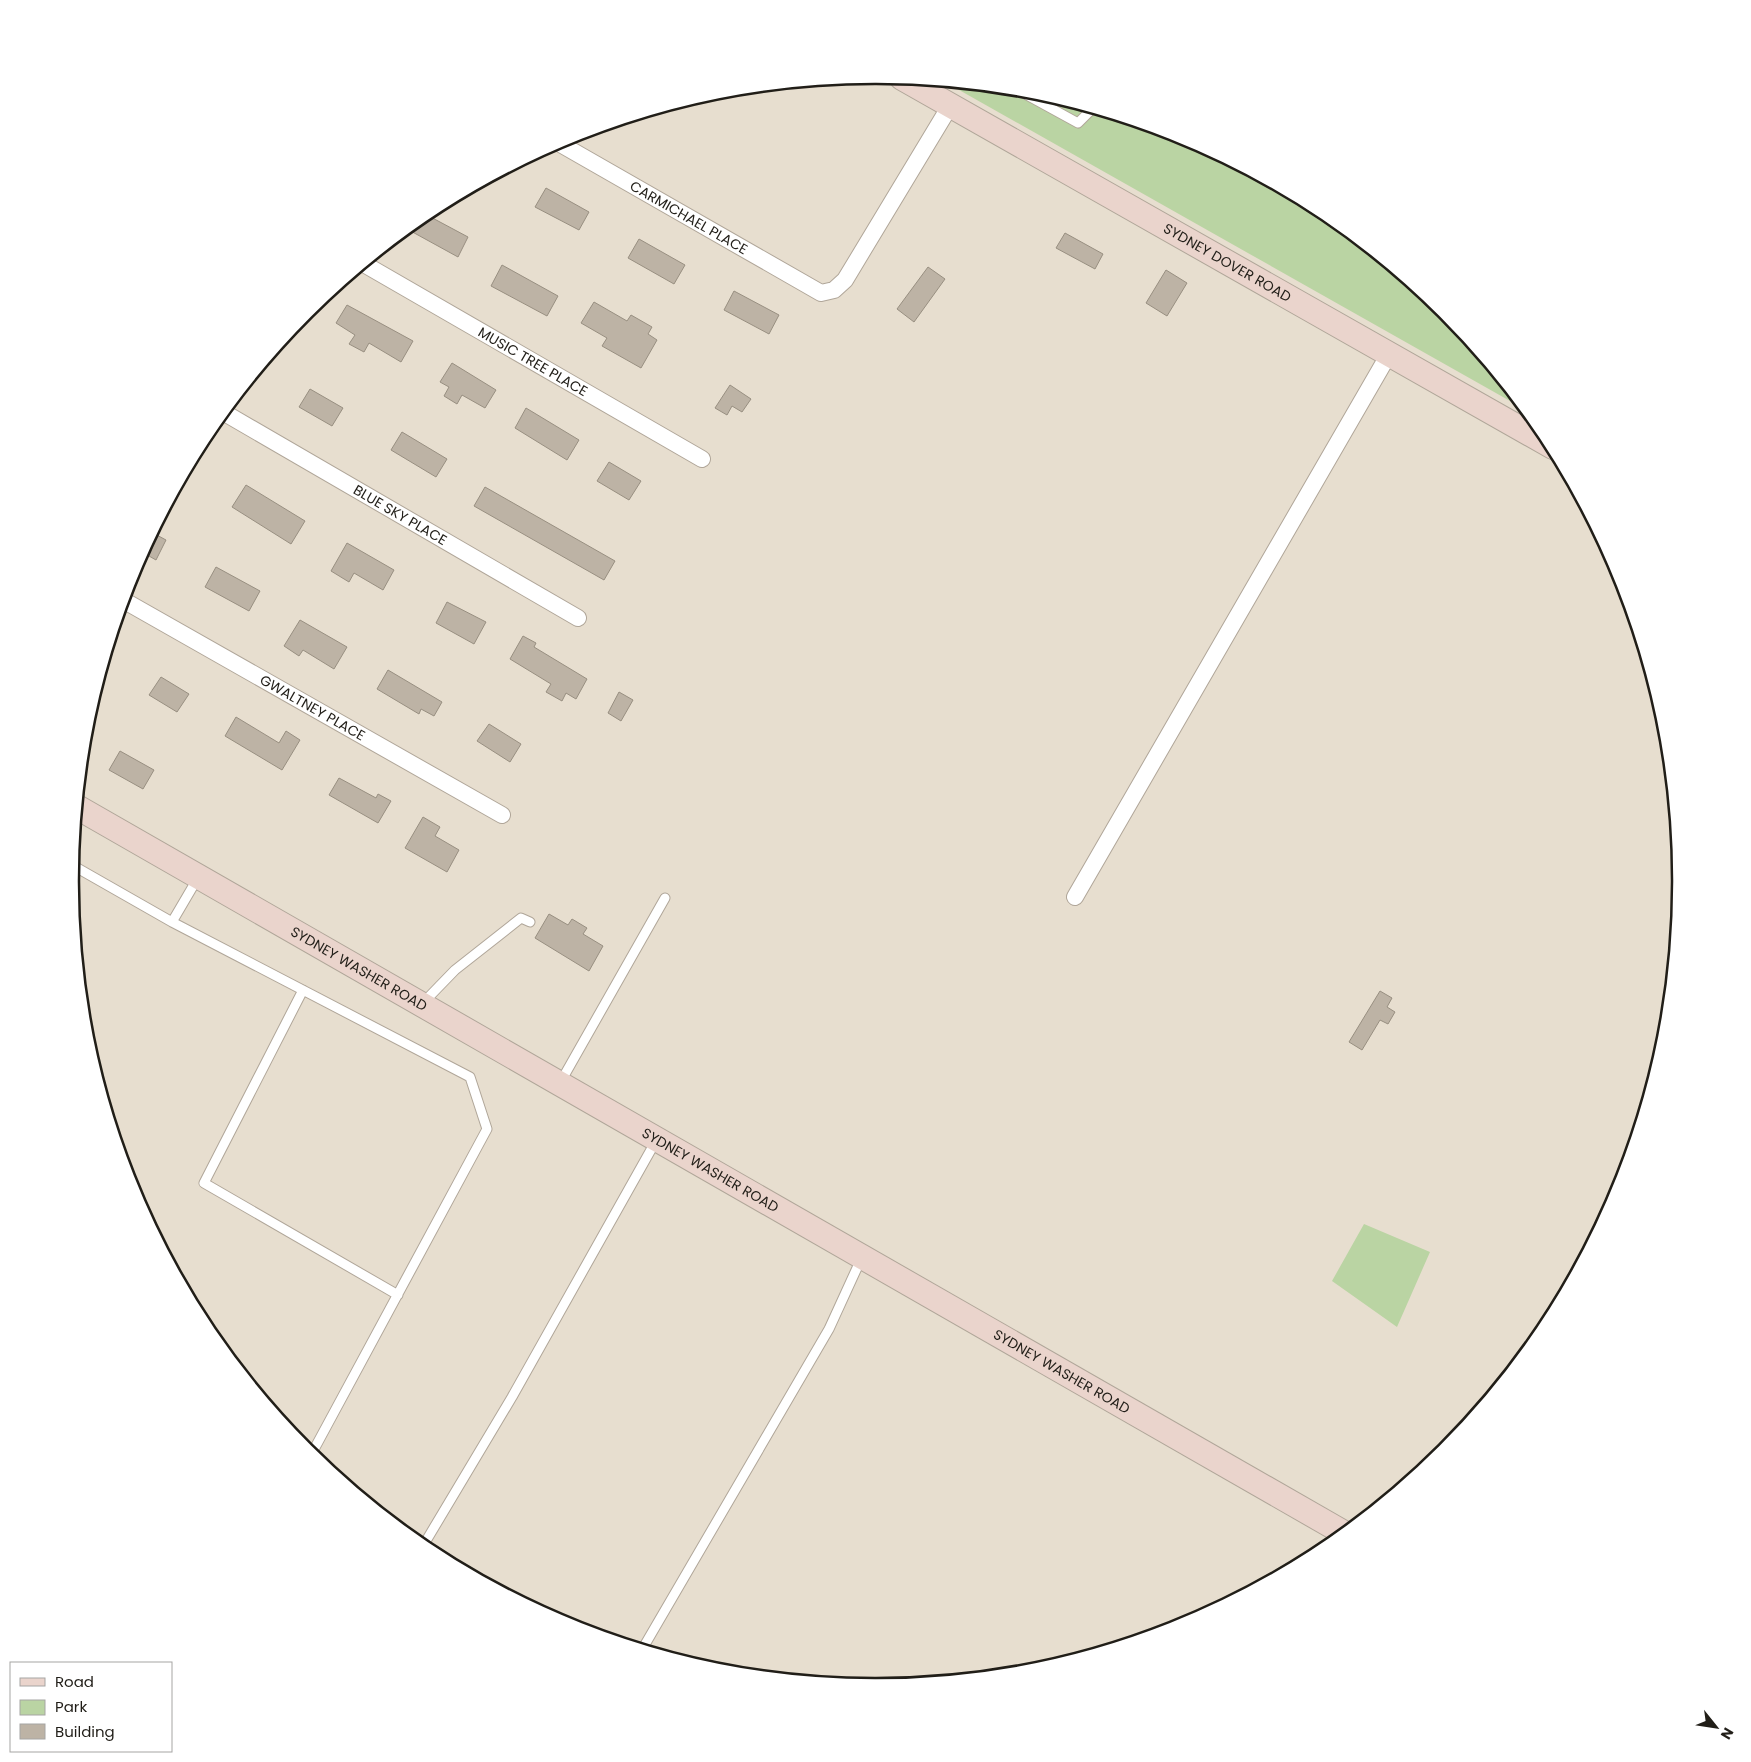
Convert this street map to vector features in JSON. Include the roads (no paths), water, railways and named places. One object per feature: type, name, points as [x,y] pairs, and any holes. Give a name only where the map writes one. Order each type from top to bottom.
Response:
[{"type":"street","name":"SYDNEY DOVER ROAD","points":[[916,86],[1538,439]]},
{"type":"street","name":"CARMICHAEL PLACE","points":[[566,147],[821,293],[834,290],[845,280],[950,106]]},
{"type":"street","name":"MUSIC TREE PLACE","points":[[369,267],[702,459]]},
{"type":"street","points":[[1075,897],[1389,354]]},
{"type":"street","name":"BLUE SKY PLACE","points":[[229,416],[578,618]]},
{"type":"street","name":"GWALTNEY PLACE","points":[[129,603],[502,815]]},
{"type":"street","name":"SYDNEY WASHER ROAD","points":[[82,809],[1338,1529]]},
{"type":"lane","points":[[1039,102],[1078,123],[1088,113]]},
{"type":"lane","points":[[79,869],[172,922],[470,1077],[488,1129],[315,1447]]},
{"type":"lane","points":[[172,922],[199,876]]},
{"type":"lane","points":[[560,1084],[665,898]]},
{"type":"lane","points":[[422,1004],[455,970],[522,918],[530,922]]},
{"type":"lane","points":[[303,990],[204,1182],[398,1295]]},
{"type":"lane","points":[[427,1539],[512,1397],[657,1139]]},
{"type":"lane","points":[[646,1644],[829,1329],[862,1257]]}]
